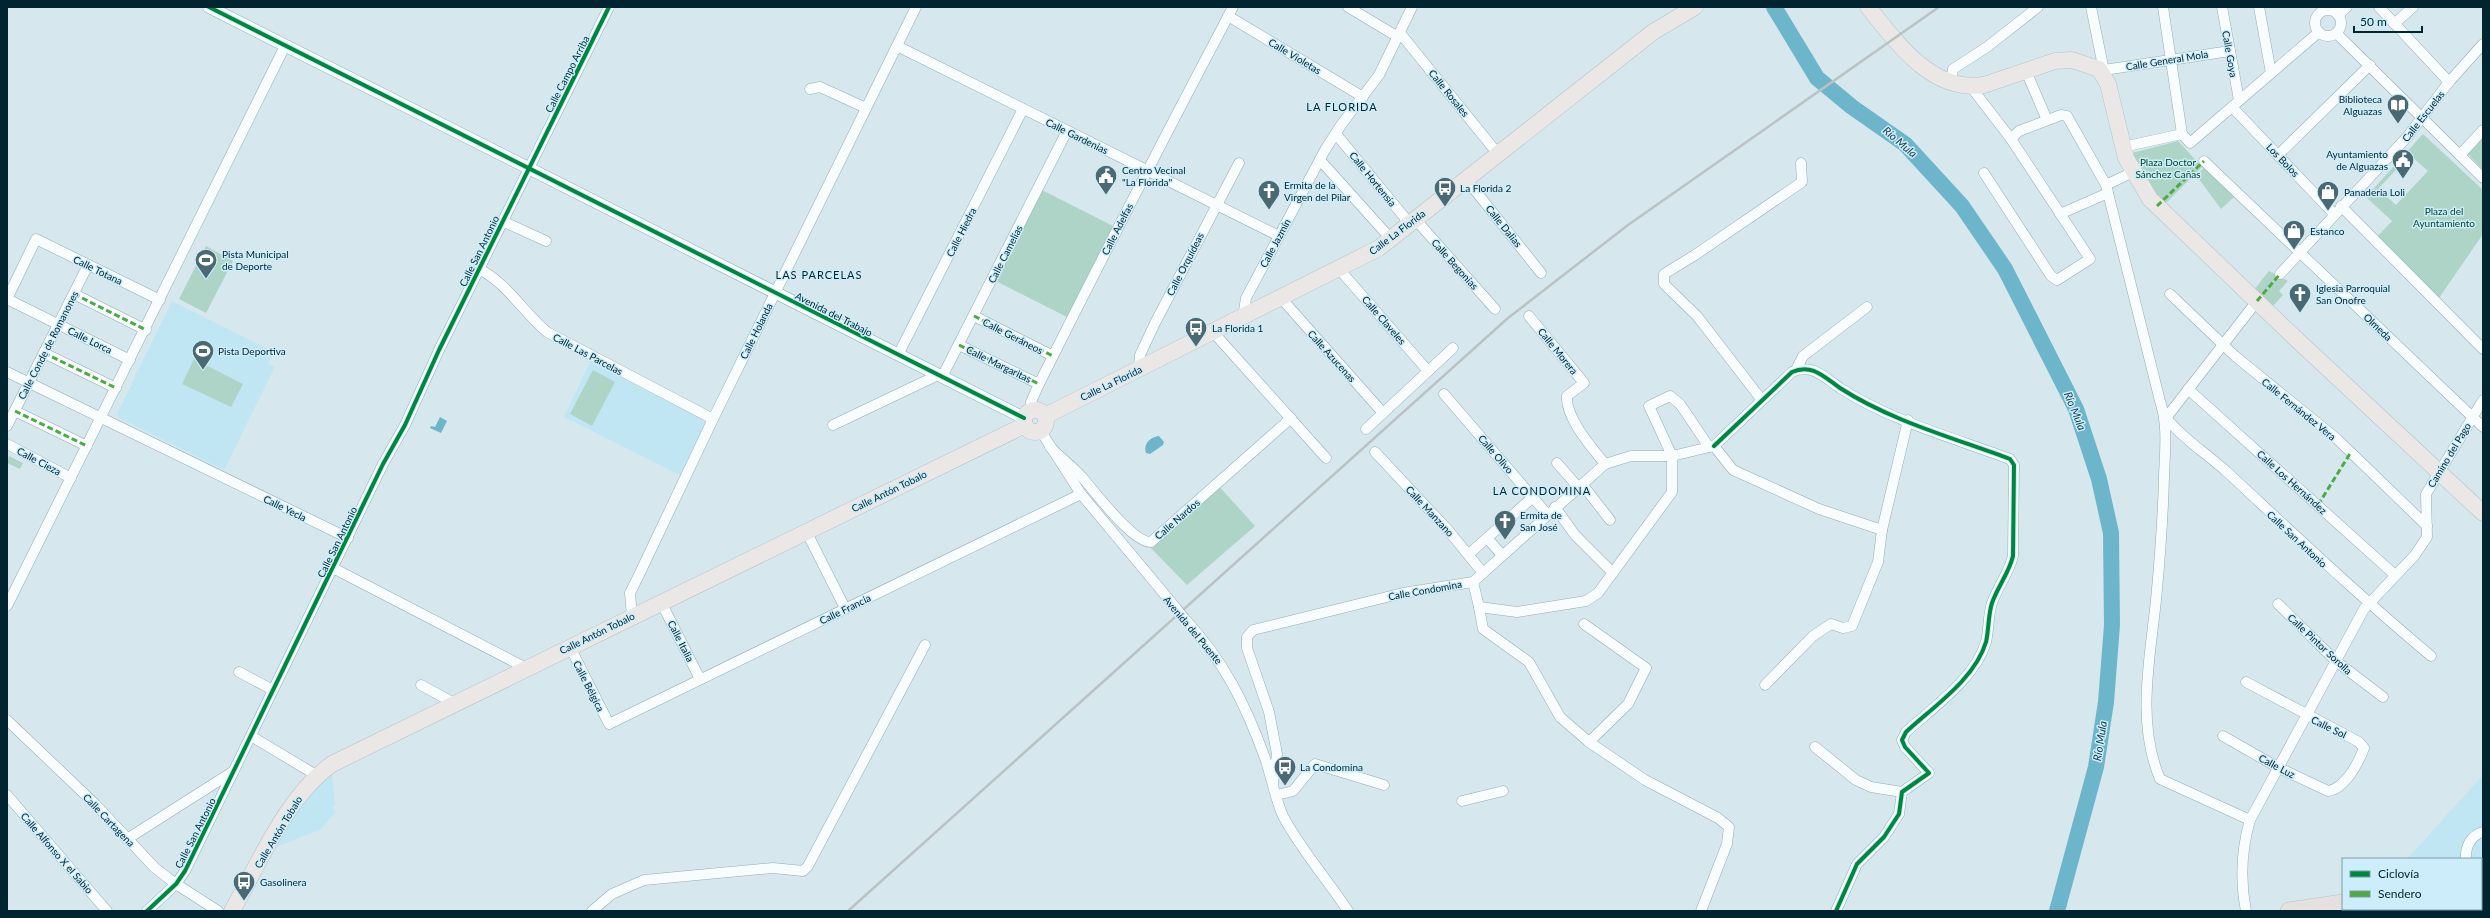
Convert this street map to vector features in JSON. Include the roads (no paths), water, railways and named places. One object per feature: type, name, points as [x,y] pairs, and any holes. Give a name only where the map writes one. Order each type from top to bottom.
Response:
[{"type":"highway","points":[[2289,911],[2342,903]]},
{"type":"main road","name":"Calle La Florida","points":[[1033,420],[1139,369],[1374,251],[1653,32],[1695,7]]},
{"type":"main road","points":[[1868,7],[1876,14],[1918,63],[1936,76],[1952,83],[1972,87],[2000,81],[2055,61],[2072,60],[2095,68],[2104,74],[2123,147],[2133,172],[2150,199],[2162,212],[2483,513]]},
{"type":"main road","name":"Calle Antón Tobalo","points":[[232,911],[293,804],[316,775],[356,752],[454,703],[1033,420]]},
{"type":"street","name":"Avenida del Trabajo","points":[[209,7],[774,293],[940,376],[1033,420]]},
{"type":"street","name":"Calle Campo Arriba","points":[[528,169],[609,7]]},
{"type":"street","name":"Calle Holanda","points":[[632,616],[630,593],[774,293],[916,7]]},
{"type":"street","name":"Calle Rosales","points":[[1348,7],[1399,35],[1498,154]]},
{"type":"street","name":"Calle Jazmín","points":[[1243,317],[1246,298],[1320,160],[1336,134],[1379,75],[1412,7]]},
{"type":"street","points":[[1952,83],[1953,69],[1987,47],[2038,7]]},
{"type":"street","points":[[2091,7],[2104,74]]},
{"type":"street","points":[[2163,7],[2172,59],[2182,134],[2190,144],[2319,32]]},
{"type":"street","name":"Calle Goya","points":[[2222,7],[2230,51],[2235,104]]},
{"type":"street","points":[[2259,7],[2270,73]]},
{"type":"street","points":[[2338,15],[2347,7]]},
{"type":"street","points":[[2379,7],[2449,82]]},
{"type":"street","points":[[2394,24],[2413,7]]},
{"type":"street","points":[[2326,8],[2338,15],[2341,26],[2336,33],[2326,36],[2319,32],[2315,21],[2319,14],[2326,8]]},
{"type":"street","name":"Calle Violetas","points":[[1230,12],[1363,97]]},
{"type":"street","name":"Calle Adelfas","points":[[1033,420],[1031,402],[1038,384],[1146,170],[1201,71],[1230,12]]},
{"type":"street","points":[[2336,33],[2483,178]]},
{"type":"street","name":"Calle Escuelas","points":[[2280,274],[2341,206],[2384,162],[2422,118],[2449,82],[2483,44]]},
{"type":"street","points":[[7,606],[146,330],[285,46]]},
{"type":"street","name":"Calle Gardenias","points":[[897,46],[1279,236]]},
{"type":"street","name":"Calle General Mola","points":[[2104,74],[2172,59],[2230,51]]},
{"type":"street","points":[[2278,155],[2370,65]]},
{"type":"street","points":[[2026,71],[2047,120]]},
{"type":"street","points":[[810,89],[820,87],[866,108]]},
{"type":"street","points":[[1972,87],[2011,140],[2090,259],[2057,280],[2051,276],[1984,173]]},
{"type":"street","name":"Los Bolos","points":[[2235,104],[2278,155],[2334,214]]},
{"type":"street","name":"Calle Hiedra","points":[[898,355],[1024,109]]},
{"type":"street","points":[[2011,140],[2019,131],[2047,120],[2067,116],[2107,189],[2160,401],[2166,418],[2163,522],[2146,695],[2146,724],[2152,760],[2160,779],[2250,820]]},
{"type":"street","points":[[2460,155],[2483,130]]},
{"type":"street","name":"Calle Camelias","points":[[940,376],[959,345],[974,316],[1066,131]]},
{"type":"street","name":"Calle Hortensia","points":[[1336,134],[1413,221]]},
{"type":"street","points":[[2123,147],[2182,134]]},
{"type":"street","points":[[1320,160],[1391,239]]},
{"type":"street","name":"Olmeda","points":[[2204,161],[2483,427]]},
{"type":"street","name":"Calle Orquídeas","points":[[1139,369],[1140,355],[1239,163]]},
{"type":"street","points":[[1761,399],[1697,316],[1664,284],[1664,274],[1695,255],[1802,182],[1801,163]]},
{"type":"street","name":"Calle San Antonio","points":[[147,911],[176,884],[185,871],[383,464],[406,425],[439,350],[528,169]]},
{"type":"street","points":[[2060,214],[2107,189],[2133,172]]},
{"type":"street","name":"Calle Dalias","points":[[1466,179],[1541,273]]},
{"type":"street","points":[[2341,206],[2483,349]]},
{"type":"street","points":[[502,221],[546,242]]},
{"type":"street","name":"Calle Begonias","points":[[1413,221],[1495,309]]},
{"type":"street","name":"Calle Totana","points":[[7,299],[36,239],[160,300]]},
{"type":"street","name":"Calle Conde de Romanones","points":[[7,426],[88,265]]},
{"type":"street","name":"Calle Las Parcelas","points":[[479,269],[501,283],[531,319],[547,332],[713,419]]},
{"type":"street","name":"Calle Claveles","points":[[1339,269],[1428,371]]},
{"type":"street","points":[[74,294],[146,330]]},
{"type":"street","name":"Calle Fernández Vera","points":[[2170,294],[2224,345],[2337,439],[2427,526]]},
{"type":"street","name":"Calle Azucenas","points":[[1281,298],[1383,413]]},
{"type":"street","name":"Calle Lorca","points":[[7,299],[130,360]]},
{"type":"street","points":[[2166,418],[2257,301]]},
{"type":"street","points":[[1712,447],[1761,399],[1796,370],[1803,356],[1867,307]]},
{"type":"street","name":"Calle Geráneos","points":[[974,316],[1053,356]]},
{"type":"street","name":"Calle Morera","points":[[1529,316],[1584,382],[1567,396],[1566,404],[1582,434],[1605,464]]},
{"type":"street","points":[[1213,332],[1326,458]]},
{"type":"street","name":"Calle Margaritas","points":[[959,345],[1038,384]]},
{"type":"street","points":[[1366,428],[1453,348]]},
{"type":"street","points":[[44,353],[116,388]]},
{"type":"street","points":[[1796,370],[1811,368],[1843,389],[1908,420],[2010,459],[2014,465],[2013,556],[2010,567],[1992,603],[1986,642],[1978,658],[1963,679],[1906,732],[1902,740],[1905,747],[1929,773],[1902,792],[1871,786],[1856,780],[1815,747]]},
{"type":"street","points":[[7,372],[29,383]]},
{"type":"street","points":[[833,425],[940,376]]},
{"type":"street","name":"Calle Yecla","points":[[29,383],[348,538]]},
{"type":"street","name":"Calle Los Hernández","points":[[2188,389],[2395,575]]},
{"type":"street","name":"Calle Olivo","points":[[1444,394],[1547,514]]},
{"type":"street","points":[[1479,607],[1517,612],[1586,602],[1598,593],[1672,492],[1672,456],[1649,406],[1670,396],[1680,404],[1712,447],[1732,470],[1819,509],[1882,530]]},
{"type":"street","name":"Camino del Pago","points":[[2246,911],[2242,887],[2243,843],[2250,820],[2308,716],[2366,606],[2415,555],[2427,537],[2426,494],[2438,471],[2483,400]]},
{"type":"street","points":[[15,411],[87,446]]},
{"type":"street","name":"Calle Nardos","points":[[1050,447],[1081,476],[1110,510],[1141,540],[1151,542],[1291,418]]},
{"type":"street","name":"Calle San Antonio","points":[[2166,418],[2175,428],[2226,471],[2366,606],[2432,656]]},
{"type":"street","name":"Avenida del Puente","points":[[1033,420],[1081,494],[1222,665],[1237,689],[1248,711],[1283,814],[1298,841],[1348,911]]},
{"type":"street","points":[[1765,684],[1814,636],[1831,624],[1843,628],[1852,626],[1878,562],[1882,530],[1908,420]]},
{"type":"street","name":"Calle Cieza","points":[[7,444],[71,478]]},
{"type":"street","name":"Calle Condomina","points":[[1273,783],[1277,754],[1270,719],[1247,648],[1247,637],[1253,630],[1403,593],[1472,582],[1605,464],[1631,456],[1672,456],[1712,447]]},
{"type":"street","name":"Calle Manzano","points":[[1374,452],[1468,554],[1483,573]]},
{"type":"street","points":[[1557,463],[1580,485],[1610,520]]},
{"type":"street","name":"Calle Francia","points":[[609,724],[1081,494]]},
{"type":"street","points":[[1468,554],[1533,497]]},
{"type":"street","points":[[1555,507],[1575,535],[1613,573]]},
{"type":"street","points":[[806,531],[845,608]]},
{"type":"street","points":[[1487,538],[1502,555]]},
{"type":"street","points":[[333,568],[526,668]]},
{"type":"street","points":[[1472,582],[1483,629],[1529,662],[1560,717],[1589,742],[1645,780],[1718,818],[1729,827],[1727,844],[1702,911]]},
{"type":"street","name":"Calle Italia","points":[[661,602],[700,679]]},
{"type":"street","name":"Calle Pintor Sorolla","points":[[2278,604],[2337,662],[2383,697]]},
{"type":"street","points":[[1584,624],[1646,668],[1628,704],[1589,742]]},
{"type":"street","points":[[592,911],[612,894],[644,880],[773,868],[803,871],[808,866],[925,645]]},
{"type":"street","name":"Calle Bélgica","points":[[570,647],[609,724]]},
{"type":"street","points":[[239,672],[273,690]]},
{"type":"street","name":"Calle Sol","points":[[2246,682],[2308,716],[2360,742],[2364,748],[2350,774],[2334,790]]},
{"type":"street","points":[[421,685],[454,703]]},
{"type":"street","name":"Calle Cartagena","points":[[7,720],[95,804],[155,868],[176,884],[218,911]]},
{"type":"street","points":[[251,736],[316,775]]},
{"type":"street","name":"Calle Luz","points":[[2223,736],[2314,786],[2328,791],[2334,790]]},
{"type":"street","points":[[1277,795],[1293,791],[1315,764],[1384,785]]},
{"type":"street","points":[[127,839],[234,771]]},
{"type":"street","points":[[1462,801],[1503,791]]},
{"type":"street","points":[[1836,911],[1857,864],[1884,837],[1900,814],[1902,792]]},
{"type":"street","name":"Calle Alfonso X el Sabio","points":[[7,795],[107,911]]},
{"type":"street","points":[[2466,858],[2467,845],[2472,838],[2483,832]]},
{"type":"water","points":[[440,417],[447,421],[441,433],[430,428],[431,426],[435,427]]},
{"type":"water","points":[[1159,436],[1164,442],[1163,445],[1150,454],[1146,453],[1146,444],[1150,439]]},
{"type":"waterway","name":"Río Mula","points":[[1774,7],[1817,78],[1852,107],[1905,144],[1962,206],[2005,269],[2076,409],[2099,479],[2111,533],[2112,625],[2106,702],[2096,767],[2057,911]]},
{"type":"railway","points":[[848,911],[1508,318],[1628,225],[1939,7]]},
{"type":"place","name":"Biblioteca Alguazas","points":[[2398,124]]},
{"type":"place","name":"Ayuntamiento de Alguazas","points":[[2403,180]]},
{"type":"place","name":"Centro Vecinal \"La Florida\"","points":[[1106,196]]},
{"type":"place","name":"La Florida 2","points":[[1445,208]]},
{"type":"place","name":"Ermita de la Virgen del Pilar","points":[[1269,210]]},
{"type":"place","name":"Panaderia Loli","points":[[2328,212]]},
{"type":"place","name":"Estanco","points":[[2294,250]]},
{"type":"place","name":"Pista Municipal de Deporte","points":[[206,280]]},
{"type":"place","name":"Iglesia Parroquial San Onofre","points":[[2300,314]]},
{"type":"place","name":"La Florida 1","points":[[1196,348]]},
{"type":"place","name":"Pista Deportiva","points":[[203,370]]},
{"type":"place","name":"Ermita de San José","points":[[1505,540]]},
{"type":"place","name":"La Condomina","points":[[1285,786]]},
{"type":"place","name":"Gasolinera","points":[[244,902]]},
{"type":"district","name":"LA FLORIDA","points":[[1342,107]]},
{"type":"district","name":"LAS PARCELAS","points":[[819,275]]},
{"type":"district","name":"LA CONDOMINA","points":[[1542,491]]},
{"type":"park label","name":"Plaza Doctor Sánchez Cañas","points":[[2168,168]]},
{"type":"park label","name":"Plaza del Ayuntamiento","points":[[2444,216]]}]
